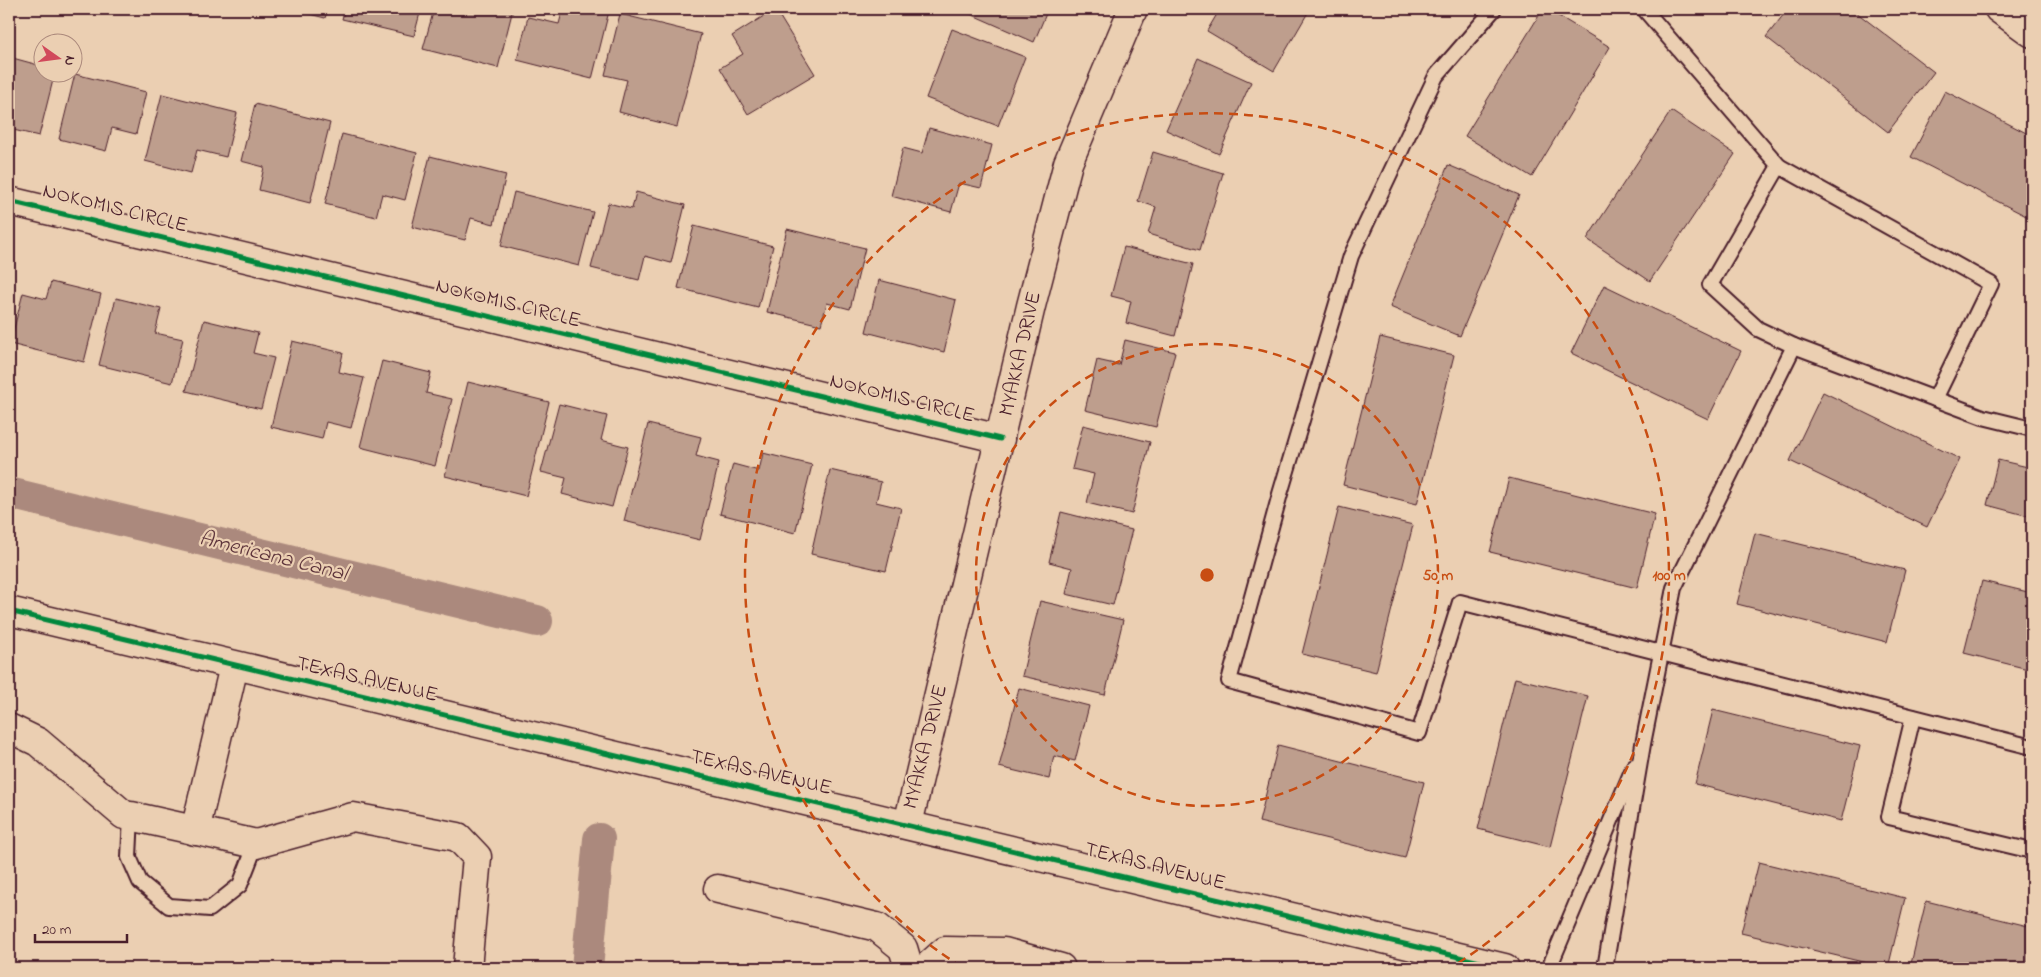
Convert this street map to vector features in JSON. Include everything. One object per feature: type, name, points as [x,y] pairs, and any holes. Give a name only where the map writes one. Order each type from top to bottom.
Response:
[{"type":"street","name":"MYAKKA DRIVE","points":[[908,824],[1031,306],[1068,163],[1133,9]]},
{"type":"street","points":[[1999,9],[2032,33]]},
{"type":"street","name":"NOKOMIS CIRCLE","points":[[9,201],[1000,439]]},
{"type":"street","name":"TEXAS AVENUE","points":[[9,611],[1505,968]]},
{"type":"street","points":[[195,831],[234,666]]},
{"type":"street","points":[[9,728],[38,742],[124,814],[131,816],[256,844],[353,817],[458,837],[478,856],[467,968]]},
{"type":"street","points":[[718,889],[877,927],[902,948],[909,968]]},
{"type":"street","points":[[926,968],[945,951],[955,951],[1004,952],[1061,968]]},
{"type":"lane","points":[[1494,9],[1436,76],[1351,256],[1280,494],[1229,681],[1419,732],[1460,602],[2032,747]]},
{"type":"lane","points":[[1644,9],[1779,166],[1991,284],[1935,399]]},
{"type":"lane","points":[[1779,166],[1710,285],[1758,329],[1794,346],[1983,417],[2032,429]]},
{"type":"lane","points":[[1606,968],[1643,744],[1674,588],[1794,346]]},
{"type":"lane","points":[[1913,717],[1889,817],[2032,851]]},
{"type":"lane","points":[[1549,968],[1643,744]]},
{"type":"lane","points":[[131,816],[129,857],[140,882],[169,906],[210,909],[240,885],[256,844]]},
{"type":"building","points":[[290,9],[328,9],[325,18]]},
{"type":"building","points":[[345,9],[421,9],[414,36],[342,19]]},
{"type":"building","points":[[434,9],[513,9],[498,68],[423,49]]},
{"type":"building","points":[[563,9],[600,9],[609,11],[592,79],[517,60],[528,17],[559,24]]},
{"type":"building","points":[[775,9],[815,74],[748,114],[720,68],[743,54],[732,36]]},
{"type":"building","points":[[829,9],[845,9],[841,16]]},
{"type":"building","points":[[968,9],[1048,9],[1034,42],[966,12]]},
{"type":"building","points":[[1220,9],[1310,9],[1274,71],[1207,31]]},
{"type":"building","points":[[1543,9],[1547,9],[1610,47],[1532,177],[1465,136]]},
{"type":"building","points":[[1788,9],[1852,9],[1934,72],[1888,132],[1766,37]]},
{"type":"building","points":[[620,14],[701,34],[677,127],[619,112],[627,80],[605,75]]},
{"type":"building","points":[[952,29],[1025,57],[998,126],[926,98]]},
{"type":"building","points":[[9,57],[32,63],[32,82],[52,82],[39,136],[9,129]]},
{"type":"building","points":[[1198,58],[1251,82],[1219,154],[1166,130]]},
{"type":"building","points":[[82,76],[146,92],[136,134],[112,128],[106,151],[59,139],[73,82],[82,82]]},
{"type":"building","points":[[1945,91],[2032,136],[2032,219],[1911,157]]},
{"type":"building","points":[[162,94],[237,113],[226,157],[197,150],[191,173],[145,161]]},
{"type":"building","points":[[255,104],[330,123],[310,203],[259,190],[264,167],[241,161]]},
{"type":"building","points":[[1671,111],[1735,154],[1650,281],[1587,239]]},
{"type":"building","points":[[929,128],[992,145],[981,188],[959,183],[951,212],[891,196],[903,148],[922,153]]},
{"type":"building","points":[[342,134],[417,153],[405,200],[382,194],[376,217],[325,204]]},
{"type":"building","points":[[1153,152],[1223,173],[1200,250],[1148,234],[1156,207],[1138,201]]},
{"type":"building","points":[[430,156],[506,175],[494,224],[471,218],[465,240],[412,227]]},
{"type":"building","points":[[1448,165],[1519,195],[1460,336],[1390,307]]},
{"type":"building","points":[[514,192],[593,212],[579,266],[501,246]]},
{"type":"building","points":[[636,192],[685,205],[671,263],[645,256],[639,280],[591,268],[608,203],[632,209]]},
{"type":"building","points":[[694,226],[773,246],[758,308],[678,288]]},
{"type":"building","points":[[787,229],[865,248],[850,309],[827,303],[821,325],[767,312]]},
{"type":"building","points":[[1124,247],[1193,264],[1175,336],[1126,323],[1131,301],[1111,296]]},
{"type":"building","points":[[879,280],[956,300],[944,352],[866,332]]},
{"type":"building","points":[[51,282],[101,294],[84,362],[10,344],[23,293],[46,299]]},
{"type":"building","points":[[1604,285],[1741,351],[1708,419],[1571,353]]},
{"type":"building","points":[[116,298],[161,309],[155,333],[183,339],[172,383],[99,365]]},
{"type":"building","points":[[204,320],[258,333],[253,353],[274,358],[261,409],[186,391]]},
{"type":"building","points":[[1380,337],[1454,355],[1417,504],[1343,485]]},
{"type":"building","points":[[1125,340],[1175,352],[1156,427],[1085,410],[1097,360],[1119,365]]},
{"type":"building","points":[[292,341],[343,353],[339,372],[364,378],[351,428],[326,422],[322,439],[271,427]]},
{"type":"building","points":[[382,361],[431,373],[426,393],[452,399],[435,466],[360,447]]},
{"type":"building","points":[[468,382],[549,402],[526,496],[445,476]]},
{"type":"building","points":[[1823,392],[1960,459],[1927,527],[1790,461]]},
{"type":"building","points":[[559,404],[607,416],[601,440],[628,447],[612,507],[562,494],[566,478],[541,472]]},
{"type":"building","points":[[648,424],[701,437],[696,456],[719,462],[700,540],[624,521]]},
{"type":"building","points":[[1083,425],[1150,442],[1132,514],[1087,503],[1094,474],[1072,469]]},
{"type":"building","points":[[763,453],[812,465],[795,533],[720,514],[733,464],[759,471]]},
{"type":"building","points":[[1998,460],[2032,468],[2032,517],[1987,505]]},
{"type":"building","points":[[830,470],[881,482],[876,502],[901,508],[886,571],[811,554]]},
{"type":"building","points":[[1509,478],[1655,514],[1637,588],[1490,552]]},
{"type":"building","points":[[1339,507],[1413,525],[1376,672],[1302,654]]},
{"type":"building","points":[[1061,512],[1132,530],[1113,605],[1066,594],[1072,568],[1049,562]]},
{"type":"building","points":[[1755,533],[1905,570],[1887,642],[1737,604]]},
{"type":"building","points":[[1982,581],[2032,593],[2032,670],[1964,653]]},
{"type":"building","points":[[1040,601],[1123,620],[1105,695],[1022,676]]},
{"type":"building","points":[[1515,678],[1588,696],[1550,847],[1478,829]]},
{"type":"building","points":[[1019,688],[1089,706],[1075,761],[1054,756],[1049,779],[999,767]]},
{"type":"building","points":[[1713,710],[1860,746],[1841,821],[1695,784]]},
{"type":"building","points":[[1278,745],[1424,782],[1405,858],[1259,822]]},
{"type":"building","points":[[1759,862],[1905,898],[1888,968],[1741,933]]},
{"type":"building","points":[[1926,901],[2032,927],[2032,968],[1910,968]]},
{"type":"waterway","name":"Americana Canal","points":[[9,493],[537,621]]},
{"type":"waterway","points":[[587,968],[599,839]]},
{"type":"cycle path","points":[[9,201],[1000,439]]},
{"type":"cycle path","points":[[9,611],[1505,968]]}]
